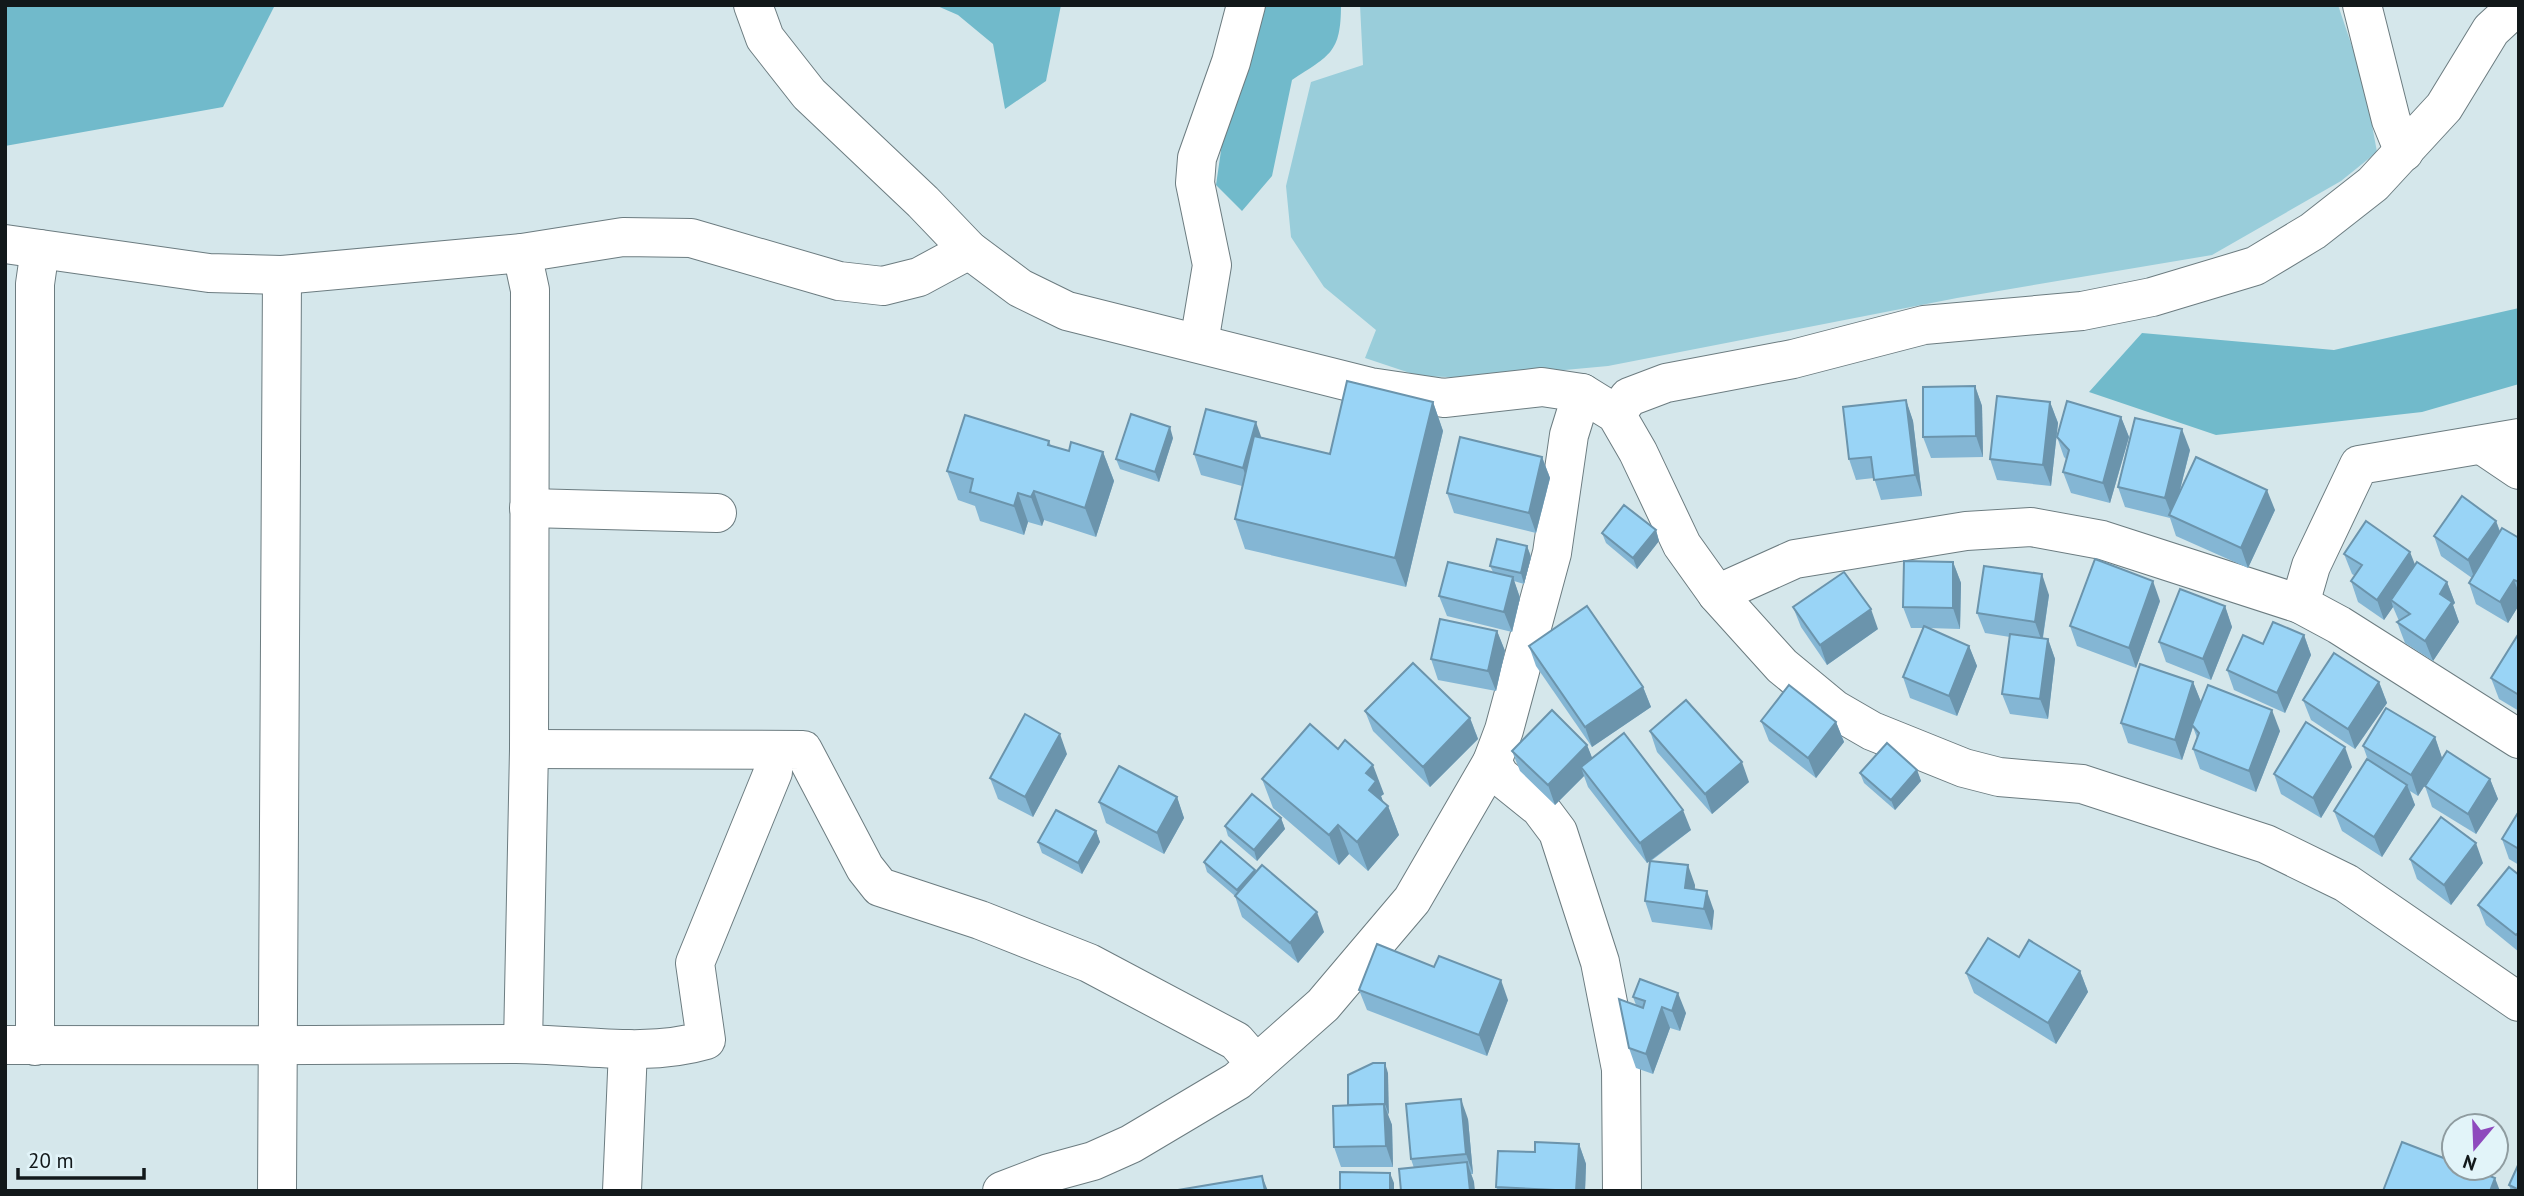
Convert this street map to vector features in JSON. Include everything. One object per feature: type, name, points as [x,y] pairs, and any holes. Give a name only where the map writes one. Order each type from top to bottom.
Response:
[{"type":"street","points":[[753,5],[765,38],[810,94],[969,250],[1020,288],[1067,311],[1370,387],[1444,398],[1542,387],[1582,393],[1616,414],[1638,452],[1682,545],[1717,594],[1782,666],[1834,709],[1872,732],[1964,768],[1999,777],[2082,784],[2266,844],[2346,883],[2519,1002]]},
{"type":"street","points":[[1199,343],[1212,265],[1195,183],[1197,158],[1231,62],[1247,5]]},
{"type":"street","points":[[2362,5],[2391,120],[2404,152]]},
{"type":"street","points":[[1616,414],[1629,397],[1666,383],[1793,359],[1924,324],[2082,311],[2152,297],[2255,266],[2313,231],[2373,184],[2444,107],[2491,30],[2518,5]]},
{"type":"street","points":[[773,751],[773,772],[695,963],[706,1041],[682,1048],[628,1049],[523,1044],[20,1045],[35,284],[23,247],[209,273],[282,275],[522,253],[623,237],[691,238],[839,281],[883,286],[919,277],[969,250]]},
{"type":"street","points":[[522,253],[530,290],[529,750],[523,1044]]},
{"type":"street","points":[[277,1191],[282,275]]},
{"type":"street","points":[[1002,1191],[1049,1172],[1097,1176],[1131,1144],[1237,1081],[1323,1005],[1412,900],[1492,762],[1504,730],[1552,553],[1569,435],[1582,393]]},
{"type":"street","points":[[2300,604],[2311,566],[2359,465],[2500,441],[2519,470]]},
{"type":"street","points":[[529,508],[717,513]]},
{"type":"street","points":[[1717,594],[1796,559],[1966,531],[2031,527],[2102,540],[2300,604],[2339,625],[2519,739]]},
{"type":"street","points":[[529,750],[803,751],[864,868],[880,887],[979,920],[1089,963],[1236,1041],[1255,1064]]},
{"type":"street","points":[[1492,762],[1500,776],[1540,808],[1558,832],[1600,962],[1621,1069],[1622,1191]]},
{"type":"street","points":[[622,1191],[628,1049]]},
{"type":"shaded area","points":[[5,5],[275,5],[223,107],[5,146]]},
{"type":"shaded area","points":[[935,5],[1061,5],[1046,81],[1005,109],[993,44],[958,15]]},
{"type":"shaded area","points":[[1258,5],[1341,5],[1336,43],[1324,58],[1292,80],[1272,176],[1242,211],[1216,185],[1224,130]]},
{"type":"shaded area","points":[[1360,5],[2338,5],[2364,82],[2377,152],[2341,181],[2212,255],[1957,298],[1608,366],[1477,378],[1419,376],[1365,358],[1376,330],[1324,287],[1291,237],[1286,186],[1311,82],[1363,65]]},
{"type":"shaded area","points":[[2519,308],[2519,384],[2422,412],[2216,435],[2089,392],[2142,333],[2334,350]]},
{"type":"building","points":[[1347,381],[1433,402],[1395,558],[1235,519],[1254,436],[1330,454]]},
{"type":"building","points":[[1975,386],[1976,436],[1923,437],[1923,387]]},
{"type":"building","points":[[1997,396],[2050,402],[2043,465],[1990,459]]},
{"type":"building","points":[[1906,400],[1915,475],[1874,480],[1871,457],[1849,459],[1843,407]]},
{"type":"building","points":[[2067,401],[2121,417],[2103,483],[2063,472],[2069,450],[2057,437]]},
{"type":"building","points":[[1206,409],[1256,422],[1243,468],[1194,454]]},
{"type":"building","points":[[1131,414],[1170,427],[1155,472],[1116,459]]},
{"type":"building","points":[[965,415],[1049,441],[1048,445],[1069,451],[1071,442],[1103,452],[1085,508],[1034,491],[1031,497],[1018,493],[1014,506],[970,492],[973,479],[947,471]]},
{"type":"building","points":[[2135,418],[2182,429],[2165,498],[2118,487]]},
{"type":"building","points":[[1460,437],[1542,457],[1529,513],[1447,493]]},
{"type":"building","points":[[2196,457],[2267,490],[2241,548],[2169,515]]},
{"type":"building","points":[[2462,496],[2496,521],[2468,560],[2434,536]]},
{"type":"building","points":[[1624,505],[1656,530],[1633,558],[1602,533]]},
{"type":"building","points":[[2366,521],[2410,552],[2377,600],[2351,581],[2362,565],[2344,554]]},
{"type":"building","points":[[2502,528],[2519,538],[2519,582],[2514,580],[2500,602],[2469,583]]},
{"type":"building","points":[[1497,539],[1527,546],[1521,573],[1490,566]]},
{"type":"building","points":[[2095,559],[2153,581],[2129,648],[2070,626]]},
{"type":"building","points":[[1904,561],[1953,562],[1953,608],[1903,607]]},
{"type":"building","points":[[1448,562],[1513,577],[1504,612],[1439,596]]},
{"type":"building","points":[[2417,562],[2447,582],[2440,594],[2452,602],[2425,641],[2397,622],[2410,614],[2391,600]]},
{"type":"building","points":[[1984,566],[2042,574],[2035,622],[1977,613]]},
{"type":"building","points":[[1844,572],[1871,609],[1820,645],[1793,607]]},
{"type":"building","points":[[2180,589],[2225,606],[2203,659],[2159,642]]},
{"type":"building","points":[[1587,606],[1643,687],[1585,727],[1529,646]]},
{"type":"building","points":[[1440,619],[1497,631],[1488,671],[1431,659]]},
{"type":"building","points":[[2273,622],[2304,635],[2277,693],[2227,670],[2243,635],[2263,644]]},
{"type":"building","points":[[1924,626],[1969,646],[1949,696],[1903,677]]},
{"type":"building","points":[[2519,633],[2519,695],[2491,678]]},
{"type":"building","points":[[2010,634],[2048,639],[2040,699],[2002,694]]},
{"type":"building","points":[[2334,653],[2379,682],[2348,729],[2303,700]]},
{"type":"building","points":[[1413,663],[1470,718],[1423,767],[1365,711]]},
{"type":"building","points":[[2140,664],[2193,682],[2175,740],[2121,723]]},
{"type":"building","points":[[1789,685],[1836,722],[1808,758],[1761,721]]},
{"type":"building","points":[[2208,685],[2272,710],[2249,771],[2193,749],[2199,733],[2192,725]]},
{"type":"building","points":[[1686,700],[1742,762],[1705,794],[1650,731]]},
{"type":"building","points":[[2386,708],[2435,737],[2411,775],[2363,746]]},
{"type":"building","points":[[1552,710],[1587,745],[1548,785],[1512,751]]},
{"type":"building","points":[[1025,714],[1060,734],[1025,797],[990,778]]},
{"type":"building","points":[[2306,722],[2345,747],[2313,798],[2274,774]]},
{"type":"building","points":[[1310,724],[1338,749],[1345,740],[1373,765],[1366,773],[1376,781],[1369,790],[1388,806],[1357,842],[1338,825],[1329,835],[1262,779]]},
{"type":"building","points":[[1624,733],[1683,810],[1640,843],[1581,767]]},
{"type":"building","points":[[1887,743],[1917,770],[1891,800],[1860,773]]},
{"type":"building","points":[[2447,751],[2490,779],[2468,814],[2425,786]]},
{"type":"building","points":[[2367,759],[2407,785],[2374,837],[2334,811]]},
{"type":"building","points":[[1119,766],[1177,797],[1157,833],[1099,802]]},
{"type":"building","points":[[1252,794],[1281,818],[1254,850],[1225,826]]},
{"type":"building","points":[[1056,810],[1096,831],[1078,863],[1038,842]]},
{"type":"building","points":[[2519,811],[2519,849],[2502,839]]},
{"type":"building","points":[[2441,817],[2476,843],[2444,885],[2410,859]]},
{"type":"building","points":[[1221,841],[1255,870],[1237,890],[1204,862]]},
{"type":"building","points":[[1650,861],[1688,865],[1685,888],[1707,891],[1704,909],[1645,901]]},
{"type":"building","points":[[1262,865],[1317,912],[1290,943],[1235,896]]},
{"type":"building","points":[[2509,867],[2519,875],[2519,932],[2516,935],[2478,905]]},
{"type":"building","points":[[1988,938],[2019,957],[2029,940],[2080,971],[2048,1023],[1966,973]]},
{"type":"building","points":[[1377,944],[1434,967],[1439,956],[1501,980],[1479,1035],[1359,990]]},
{"type":"building","points":[[1640,979],[1678,993],[1672,1011],[1662,1007],[1646,1054],[1629,1048],[1619,999],[1643,1008],[1645,1001],[1633,997]]},
{"type":"building","points":[[1373,1063],[1385,1063],[1385,1104],[1348,1105],[1348,1075]]},
{"type":"building","points":[[1461,1099],[1466,1154],[1411,1159],[1406,1104]]},
{"type":"building","points":[[1384,1104],[1386,1146],[1334,1147],[1333,1106]]},
{"type":"building","points":[[1535,1142],[1579,1144],[1576,1191],[1496,1187],[1498,1151],[1535,1152]]},
{"type":"building","points":[[2402,1142],[2440,1157],[2440,1182],[2493,1182],[2490,1191],[2383,1191]]},
{"type":"building","points":[[1467,1162],[1470,1191],[1401,1191],[1399,1169]]},
{"type":"building","points":[[2519,1163],[2519,1190],[2509,1185]]},
{"type":"building","points":[[1340,1172],[1390,1173],[1390,1191],[1340,1191]]},
{"type":"building","points":[[1262,1176],[1265,1191],[1172,1191]]}]
